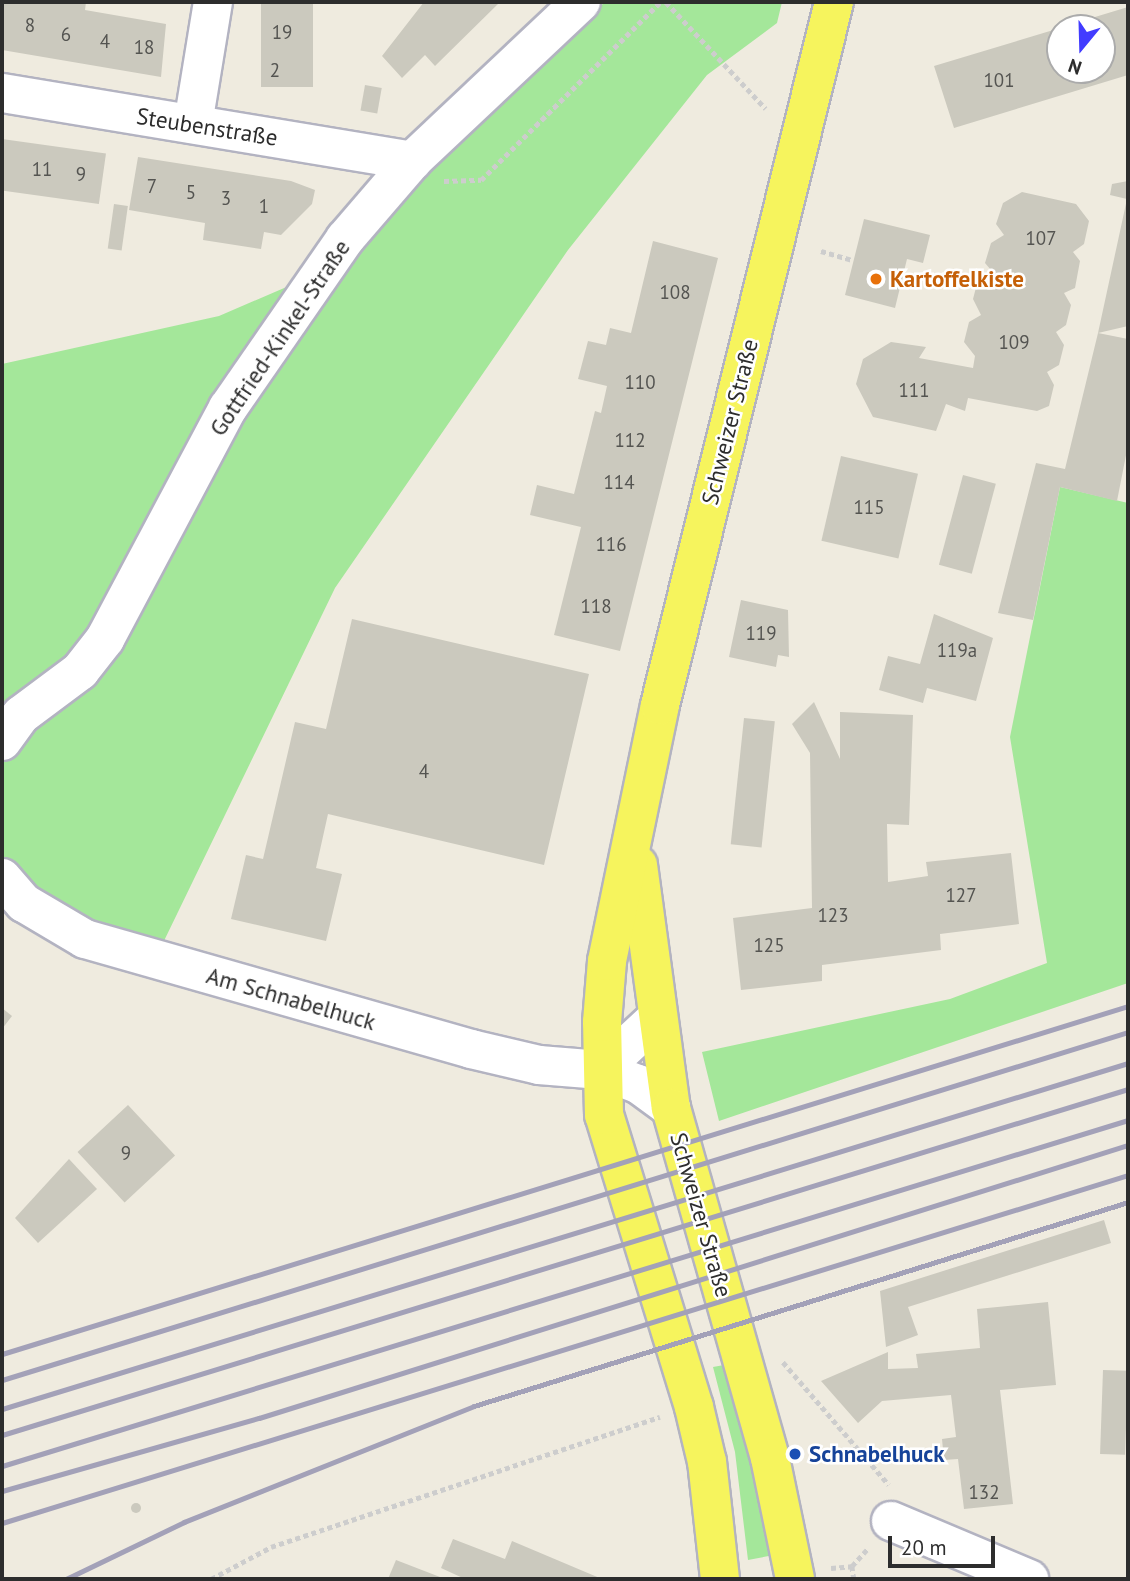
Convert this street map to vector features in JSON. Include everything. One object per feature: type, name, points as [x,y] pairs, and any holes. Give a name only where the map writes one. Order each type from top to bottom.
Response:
[{"type":"main road","name":"Schweizer Straße","points":[[720,1577],[694,1406],[614,1153],[601,1070],[607,961],[635,845],[660,705],[834,2]]},
{"type":"main road","name":"Schweizer Straße","points":[[635,845],[671,1108],[769,1458],[795,1579]]},
{"type":"street","points":[[193,124],[213,2]]},
{"type":"street","name":"Gottfried-Kinkel-Straße","points":[[2,741],[21,715],[80,671],[105,639],[228,408],[345,239],[412,161],[581,2]]},
{"type":"street","name":"Steubenstraße","points":[[2,93],[412,161]]},
{"type":"street","name":"Am Schnabelhuck","points":[[2,878],[24,903],[85,939],[471,1049],[540,1065],[601,1070],[638,1084],[671,1108]]},
{"type":"street","points":[[601,1070],[657,1018]]},
{"type":"street","points":[[891,1521],[1029,1579]]},
{"type":"path","points":[[412,161],[446,183],[481,180],[660,2]]},
{"type":"path","points":[[666,2],[766,109]]},
{"type":"path","points":[[821,251],[853,260]]},
{"type":"path","points":[[774,1351],[889,1481],[891,1521],[852,1566]]},
{"type":"path","points":[[211,1579],[271,1547],[694,1406]]},
{"type":"green space","points":[[605,2],[782,2],[777,23],[707,75],[568,250],[335,588],[162,945],[2,904],[2,364],[219,316],[349,260],[428,167]]},
{"type":"green space","points":[[1060,487],[1128,503],[1128,983],[719,1121],[702,1052],[950,999],[1047,963],[1010,737]]},
{"type":"green space","points":[[724,1365],[764,1506],[774,1555],[748,1560],[735,1452],[713,1367]]},
{"type":"building","points":[[2,2],[86,2],[85,10],[166,24],[161,77],[2,50]]},
{"type":"building","points":[[261,2],[313,2],[313,87],[261,87]]},
{"type":"building","points":[[424,2],[500,2],[435,66],[425,55],[402,78],[382,56]]},
{"type":"building","points":[[1128,7],[1128,75],[1116,79],[1116,14],[1105,14]]},
{"type":"building","points":[[1046,32],[1046,84],[1098,84],[954,128],[934,66]]},
{"type":"building","points":[[365,85],[382,88],[377,114],[360,111]]},
{"type":"building","points":[[2,139],[106,154],[99,204],[2,191]]},
{"type":"building","points":[[138,157],[291,181],[315,190],[312,204],[281,235],[264,232],[261,249],[203,240],[205,223],[129,210]]},
{"type":"building","points":[[1128,181],[1128,326],[1098,333],[1127,199],[1110,195],[1112,184]]},
{"type":"building","points":[[1022,192],[1076,204],[1089,221],[1084,244],[1073,252],[1080,261],[1075,288],[1064,293],[1071,305],[1066,325],[1056,332],[1064,345],[1059,365],[1047,372],[1054,385],[1049,406],[1037,411],[968,398],[965,411],[946,404],[936,431],[873,417],[856,384],[863,359],[891,342],[926,347],[919,358],[973,368],[975,356],[964,342],[969,322],[981,315],[973,299],[978,280],[996,276],[985,263],[991,243],[1004,235],[996,224],[1003,203]]},
{"type":"building","points":[[114,204],[128,206],[122,251],[108,249]]},
{"type":"building","name":"Kartoffelkiste","points":[[864,219],[930,235],[923,263],[907,259],[895,308],[845,295]]},
{"type":"building","points":[[653,241],[718,258],[620,651],[554,635],[581,527],[530,515],[537,485],[574,494],[595,411],[601,413],[607,386],[578,379],[588,341],[606,345],[610,328],[631,333]]},
{"type":"building","points":[[1098,333],[1128,339],[1128,445],[1117,501],[1060,487],[1033,620],[998,613],[1036,463],[1065,469]]},
{"type":"building","points":[[841,456],[918,474],[898,559],[821,541]]},
{"type":"building","points":[[963,475],[996,484],[972,574],[939,565]]},
{"type":"building","points":[[741,600],[788,610],[789,657],[778,655],[776,667],[729,657]]},
{"type":"building","points":[[934,614],[993,638],[976,701],[927,688],[923,703],[879,690],[888,656],[920,664]]},
{"type":"building","points":[[352,619],[589,674],[544,865],[328,814],[316,868],[342,874],[326,941],[231,919],[246,855],[263,859],[295,722],[326,729]]},
{"type":"building","points":[[814,702],[840,759],[840,712],[913,715],[909,825],[887,824],[888,882],[928,876],[926,862],[1011,853],[1019,924],[940,934],[941,950],[822,965],[822,981],[741,990],[733,918],[812,908],[810,753],[792,724]]},
{"type":"building","points":[[744,718],[775,721],[762,848],[731,844]]},
{"type":"building","points":[[2,1008],[12,1016],[2,1029]]},
{"type":"building","points":[[128,1105],[175,1155],[125,1203],[78,1152]]},
{"type":"building","points":[[69,1159],[97,1189],[38,1243],[15,1218]]},
{"type":"building","points":[[1104,1220],[1111,1243],[908,1307],[918,1335],[886,1347],[880,1291]]},
{"type":"building","points":[[1048,1302],[1056,1385],[1000,1390],[1013,1504],[964,1509],[958,1459],[944,1460],[942,1439],[956,1437],[951,1395],[882,1401],[858,1423],[821,1381],[888,1352],[888,1369],[918,1368],[916,1354],[980,1348],[977,1309]]},
{"type":"building","points":[[1103,1370],[1128,1371],[1125,1455],[1100,1454]]},
{"type":"building","points":[[136,1503],[140,1504],[140,1512],[136,1513],[132,1512],[131,1508],[132,1504]]},
{"type":"building","points":[[453,1539],[505,1559],[512,1541],[602,1579],[465,1579],[441,1568]]},
{"type":"building","points":[[396,1560],[440,1577],[388,1579]]},
{"type":"railway","points":[[2,1354],[1128,1006]]},
{"type":"railway","points":[[2,1380],[1128,1032]]},
{"type":"railway","points":[[2,1409],[1128,1063]]},
{"type":"railway","points":[[2,1435],[1128,1089]]},
{"type":"railway","points":[[2,1466],[1128,1120]]},
{"type":"railway","points":[[2,1491],[259,1418],[1128,1145]]},
{"type":"railway","points":[[2,1523],[1128,1175]]},
{"type":"railway","points":[[66,1579],[184,1522],[474,1406],[1128,1202]]},
{"type":"place","name":"Kartoffelkiste","points":[[876,279]]},
{"type":"place","name":"Schnabelhuck","points":[[795,1454]]}]
